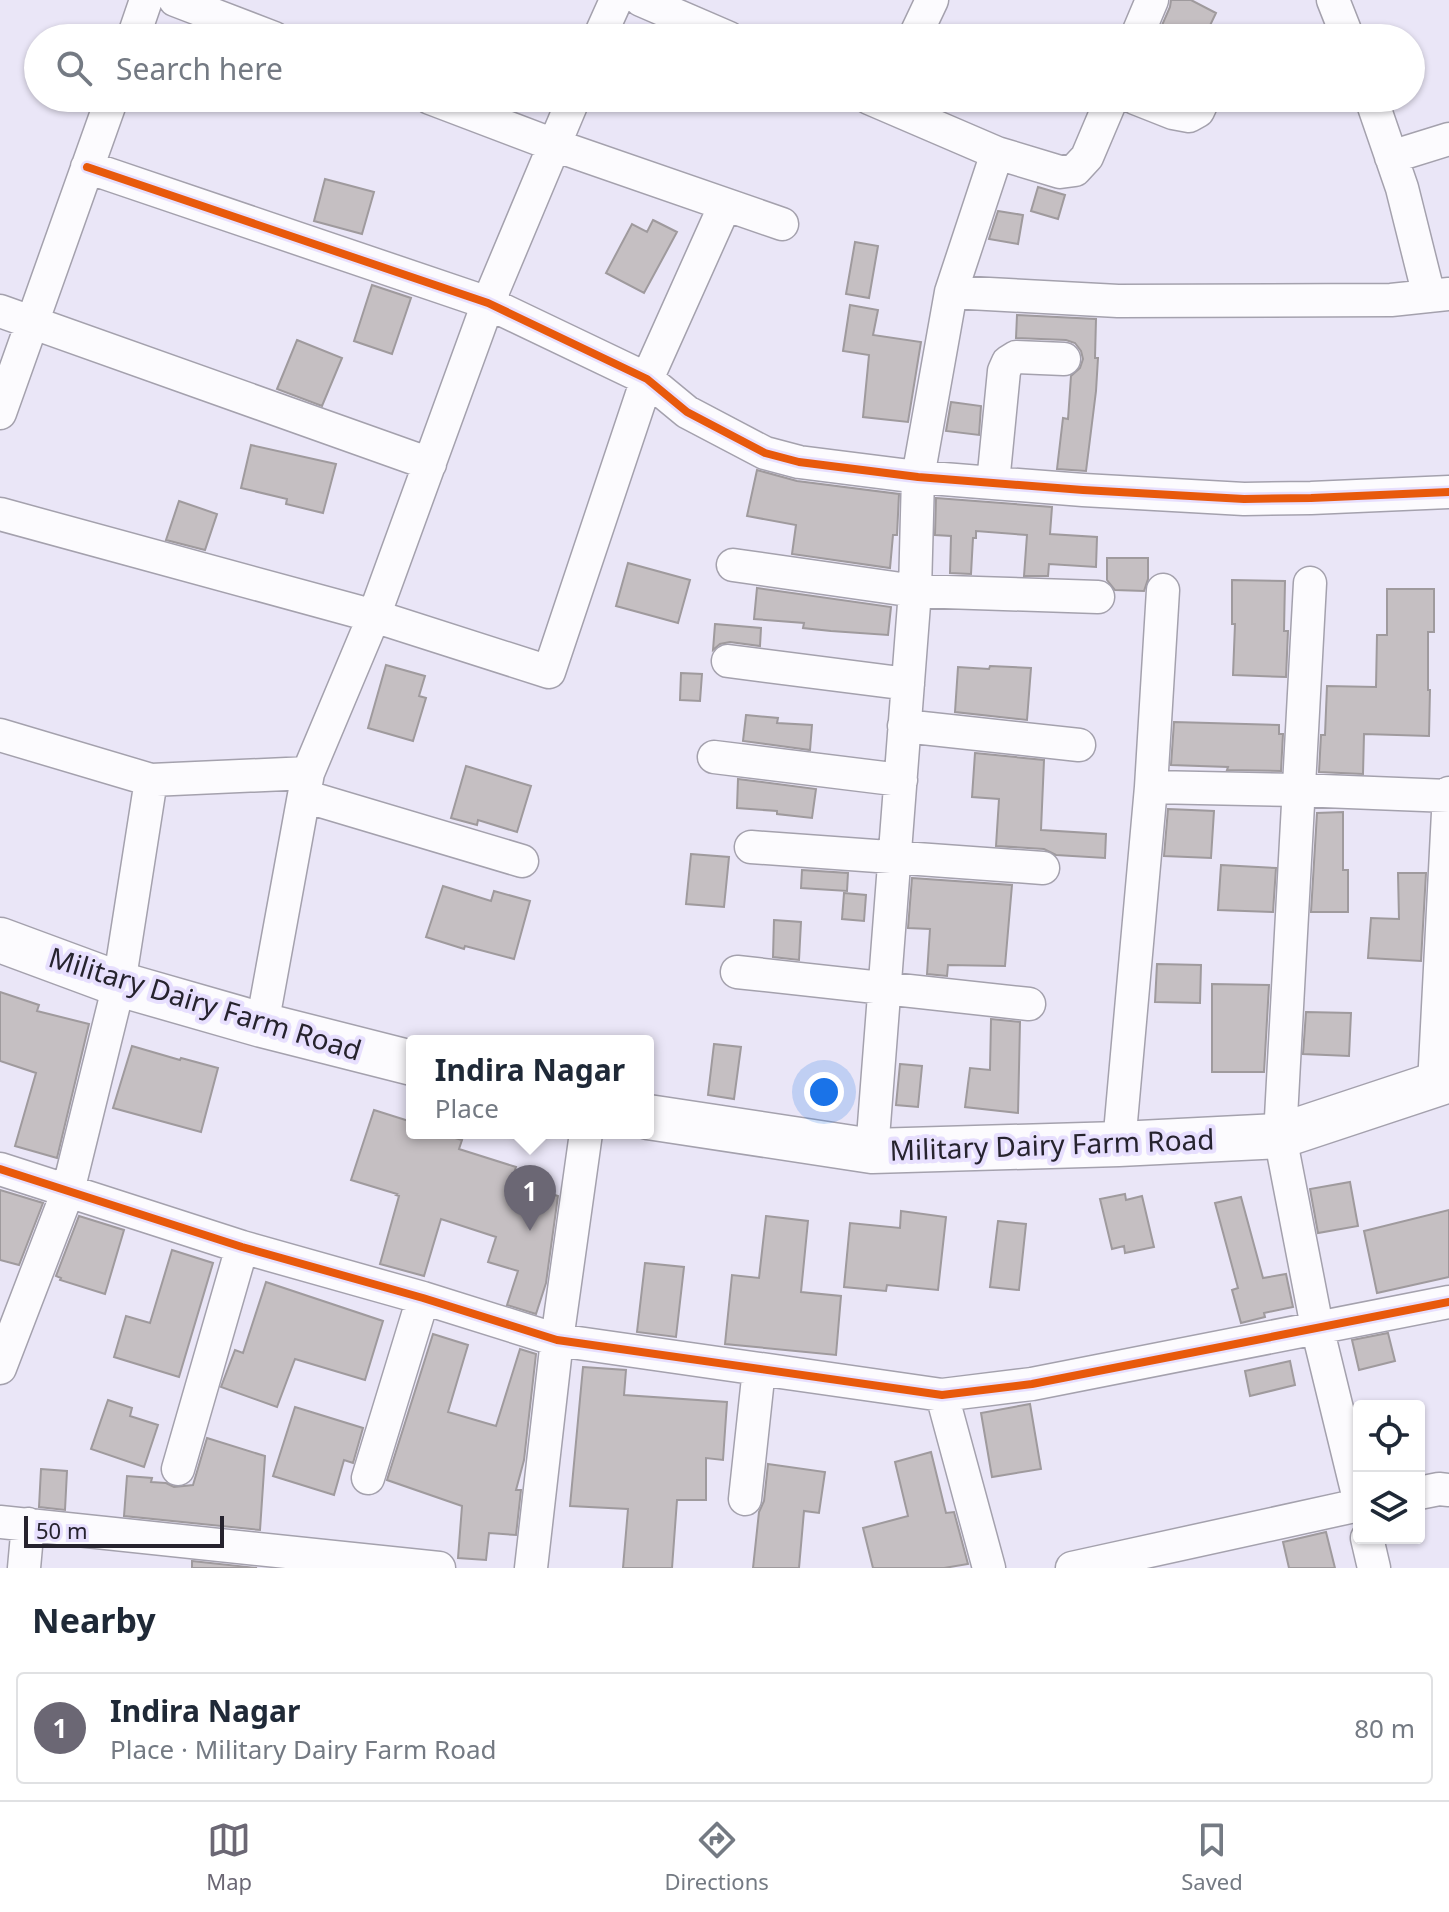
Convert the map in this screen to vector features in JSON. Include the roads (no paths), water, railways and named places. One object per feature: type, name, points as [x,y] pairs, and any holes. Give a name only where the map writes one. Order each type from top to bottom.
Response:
[{"type":"main road","name":"Military Dairy Farm Road","points":[[0,940],[119,984],[406,1061]]},
{"type":"main road","name":"Military Dairy Farm Road","points":[[654,1118],[872,1151],[1119,1144],[1280,1136],[1441,1083]]},
{"type":"street","points":[[138,24],[146,0]]},
{"type":"street","points":[[175,0],[238,24]]},
{"type":"street","points":[[605,24],[616,0]]},
{"type":"street","points":[[641,0],[697,24]]},
{"type":"street","points":[[921,24],[932,0]]},
{"type":"street","points":[[1142,24],[1152,0]]},
{"type":"street","points":[[1333,0],[1342,24]]},
{"type":"street","points":[[0,413],[107,112]]},
{"type":"street","points":[[467,112],[782,224]]},
{"type":"street","points":[[262,1025],[306,785],[374,616],[488,303],[568,112]]},
{"type":"street","points":[[906,112],[997,153],[1060,172],[1075,170],[1087,157],[1106,112]]},
{"type":"street","points":[[1170,112],[1189,116],[1196,112]]},
{"type":"street","points":[[951,292],[1118,301],[1391,300],[1439,295],[1376,112]]},
{"type":"street","points":[[1391,157],[1449,139]]},
{"type":"street","points":[[872,1151],[915,591],[918,477],[951,292],[997,153]]},
{"type":"street","points":[[87,167],[488,303],[647,379],[687,412],[765,453],[799,462],[918,477],[1244,499],[1449,492]]},
{"type":"street","points":[[0,514],[374,616],[549,672],[647,379],[725,205]]},
{"type":"street","points":[[0,311],[430,464]]},
{"type":"street","points":[[993,483],[1004,371],[1008,362],[1016,357],[1064,359]]},
{"type":"street","points":[[733,565],[915,591],[1098,597]]},
{"type":"street","points":[[1310,583],[1280,1136],[1317,1327],[1353,1477]]},
{"type":"street","points":[[1119,1144],[1151,787],[1163,590]]},
{"type":"street","points":[[728,661],[908,684]]},
{"type":"street","points":[[904,726],[1079,745]]},
{"type":"street","points":[[0,735],[151,780],[306,785],[522,861]]},
{"type":"street","points":[[714,757],[901,780]]},
{"type":"street","points":[[0,1368],[68,1191],[119,984],[151,780]]},
{"type":"street","points":[[1151,787],[1449,794],[1441,1083]]},
{"type":"street","points":[[751,847],[1043,868]]},
{"type":"street","points":[[737,972],[1029,1004]]},
{"type":"street","points":[[531,1568],[557,1340],[585,1139]]},
{"type":"street","points":[[0,1169],[242,1247],[557,1340],[942,1395],[1032,1384],[1449,1302]]},
{"type":"street","points":[[178,1469],[242,1247]]},
{"type":"street","points":[[368,1478],[423,1298]]},
{"type":"street","points":[[745,1499],[759,1369]]},
{"type":"street","points":[[942,1395],[989,1568]]},
{"type":"street","points":[[1425,1492],[1449,1490]]},
{"type":"street","points":[[1072,1568],[1353,1503]]},
{"type":"street","points":[[24,1568],[14,1523],[439,1568]]},
{"type":"street","points":[[1368,1544],[1374,1568]]},
{"type":"place","name":"Indira Nagar","points":[[530,1231]]}]
